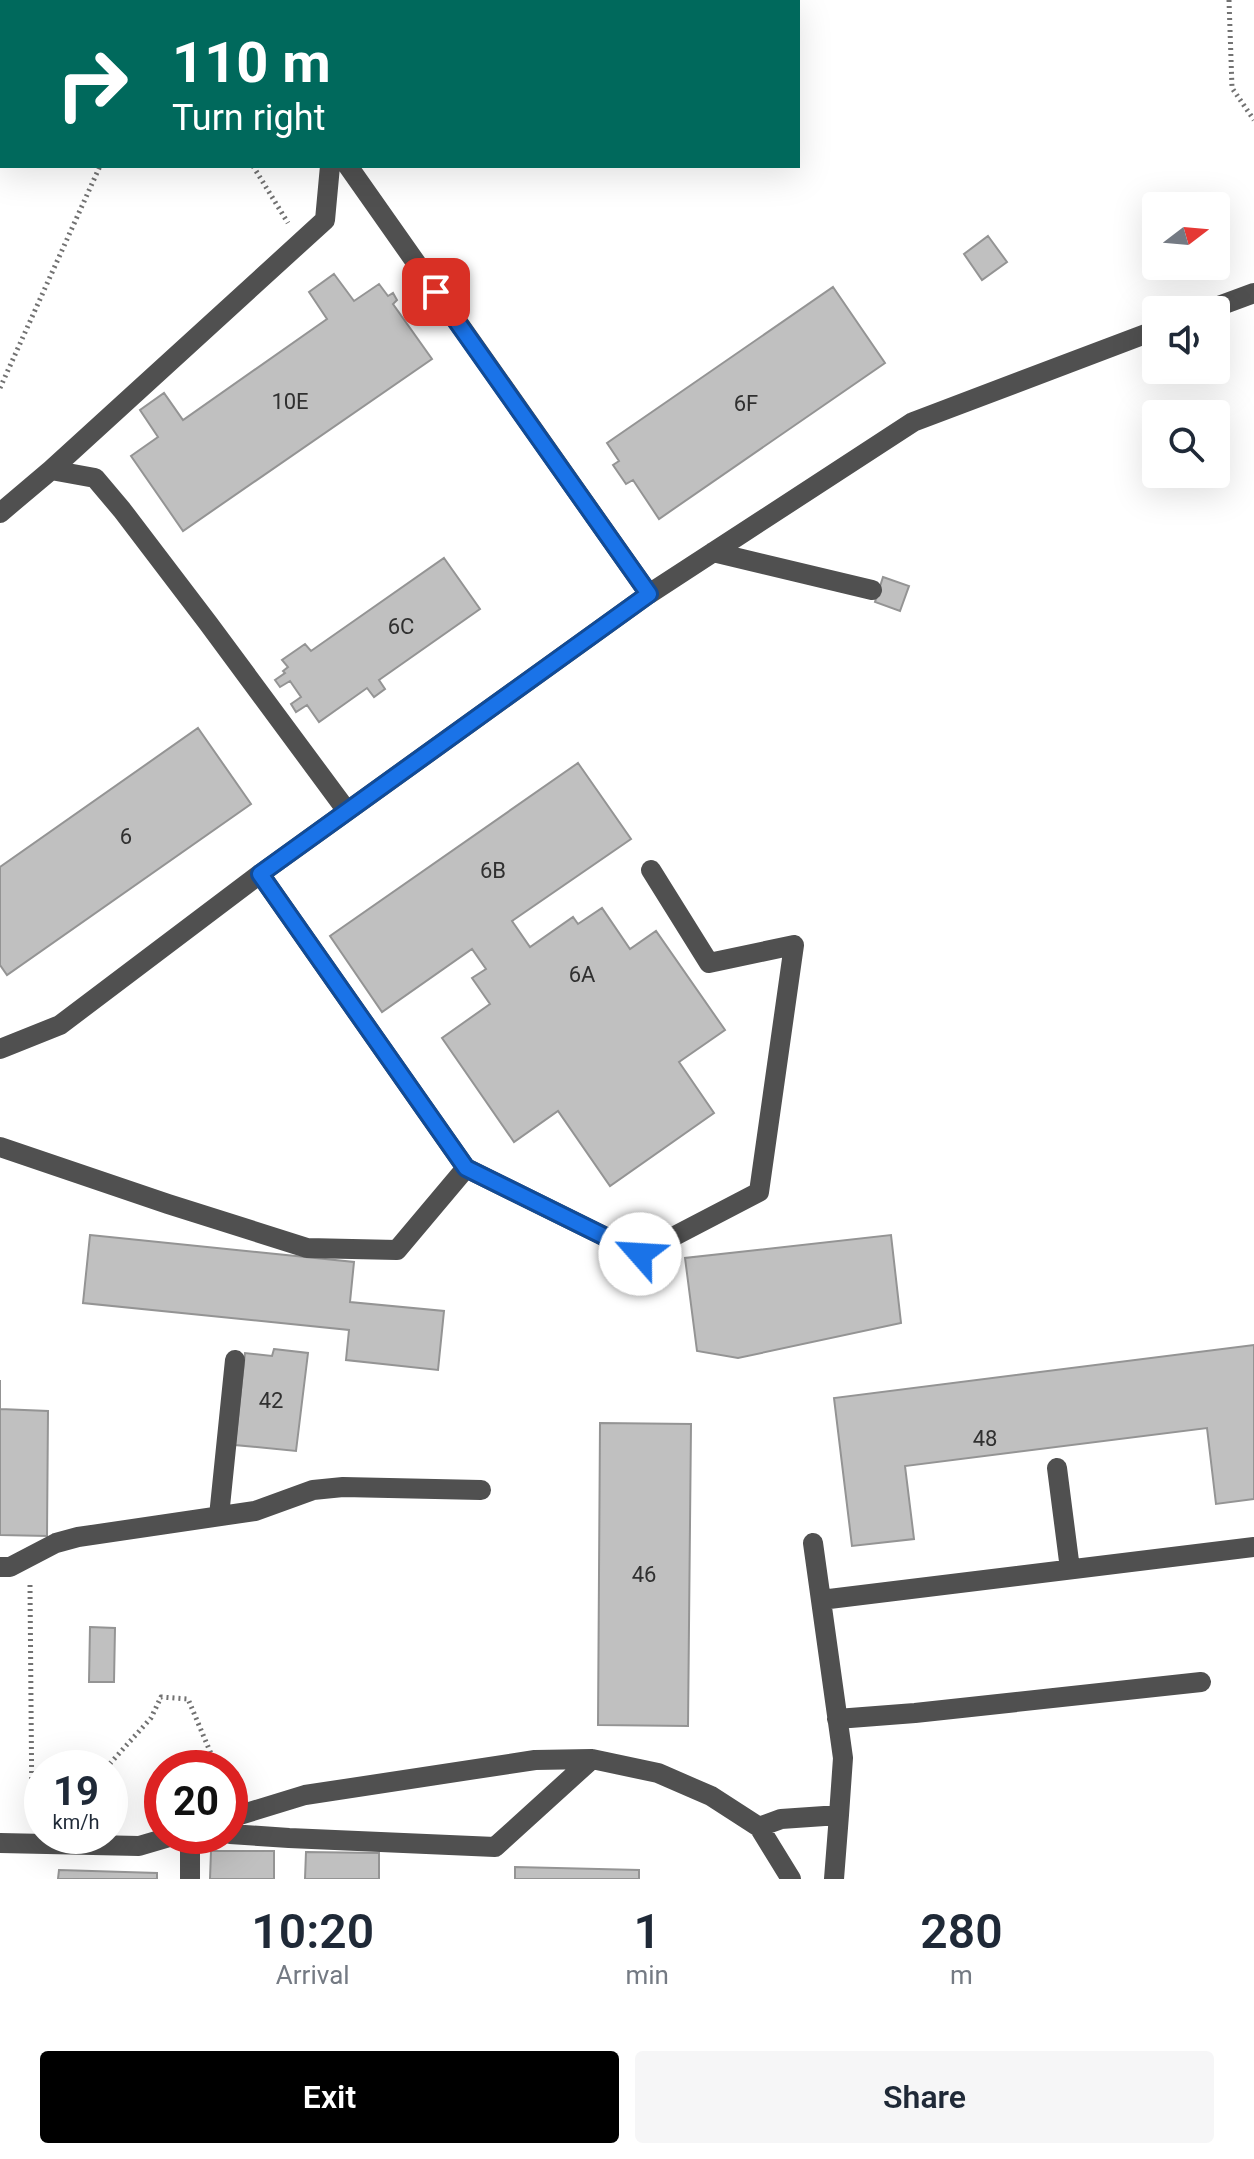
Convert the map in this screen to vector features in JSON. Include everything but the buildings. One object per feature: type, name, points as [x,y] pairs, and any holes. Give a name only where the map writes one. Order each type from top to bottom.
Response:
[{"type":"lane","points":[[0,513],[325,220],[330,168]]},
{"type":"lane","points":[[349,168],[649,594]]},
{"type":"lane","points":[[1230,302],[1254,293]]},
{"type":"lane","points":[[0,1049],[60,1025],[260,874],[649,594],[913,422],[1142,335]]},
{"type":"lane","points":[[51,470],[95,478],[208,623],[347,811]]},
{"type":"lane","points":[[713,552],[872,590]]},
{"type":"lane","points":[[260,874],[466,1168],[640,1254],[759,1192],[794,945],[709,963],[651,870]]},
{"type":"lane","points":[[0,1147],[307,1248],[397,1250],[466,1168]]},
{"type":"lane","points":[[219,1516],[235,1360]]},
{"type":"lane","points":[[1057,1468],[1070,1569]]},
{"type":"lane","points":[[0,1567],[10,1567],[56,1543],[78,1537],[255,1511],[313,1490],[343,1487],[481,1490]]},
{"type":"lane","points":[[813,1543],[843,1758],[834,1879]]},
{"type":"lane","points":[[821,1600],[1254,1547]]},
{"type":"lane","points":[[837,1719],[1201,1682]]},
{"type":"lane","points":[[248,1812],[305,1795],[535,1760],[592,1759],[658,1773],[711,1796],[759,1827],[791,1879]]},
{"type":"lane","points":[[248,1835],[495,1847],[592,1759]]},
{"type":"lane","points":[[759,1827],[781,1819],[839,1815]]},
{"type":"lane","points":[[0,1843],[24,1844]]},
{"type":"lane","points":[[190,1854],[190,1879]]},
{"type":"path","points":[[1229,0],[1232,88],[1254,120]]},
{"type":"path","points":[[0,388],[99,168]]},
{"type":"path","points":[[254,168],[300,243]]},
{"type":"path","points":[[30,1557],[31,1750]]},
{"type":"path","points":[[122,1750],[151,1718],[161,1697],[188,1699],[209,1750]]},
{"type":"route","points":[[436,292],[649,594],[260,874],[466,1168],[640,1254]]}]
